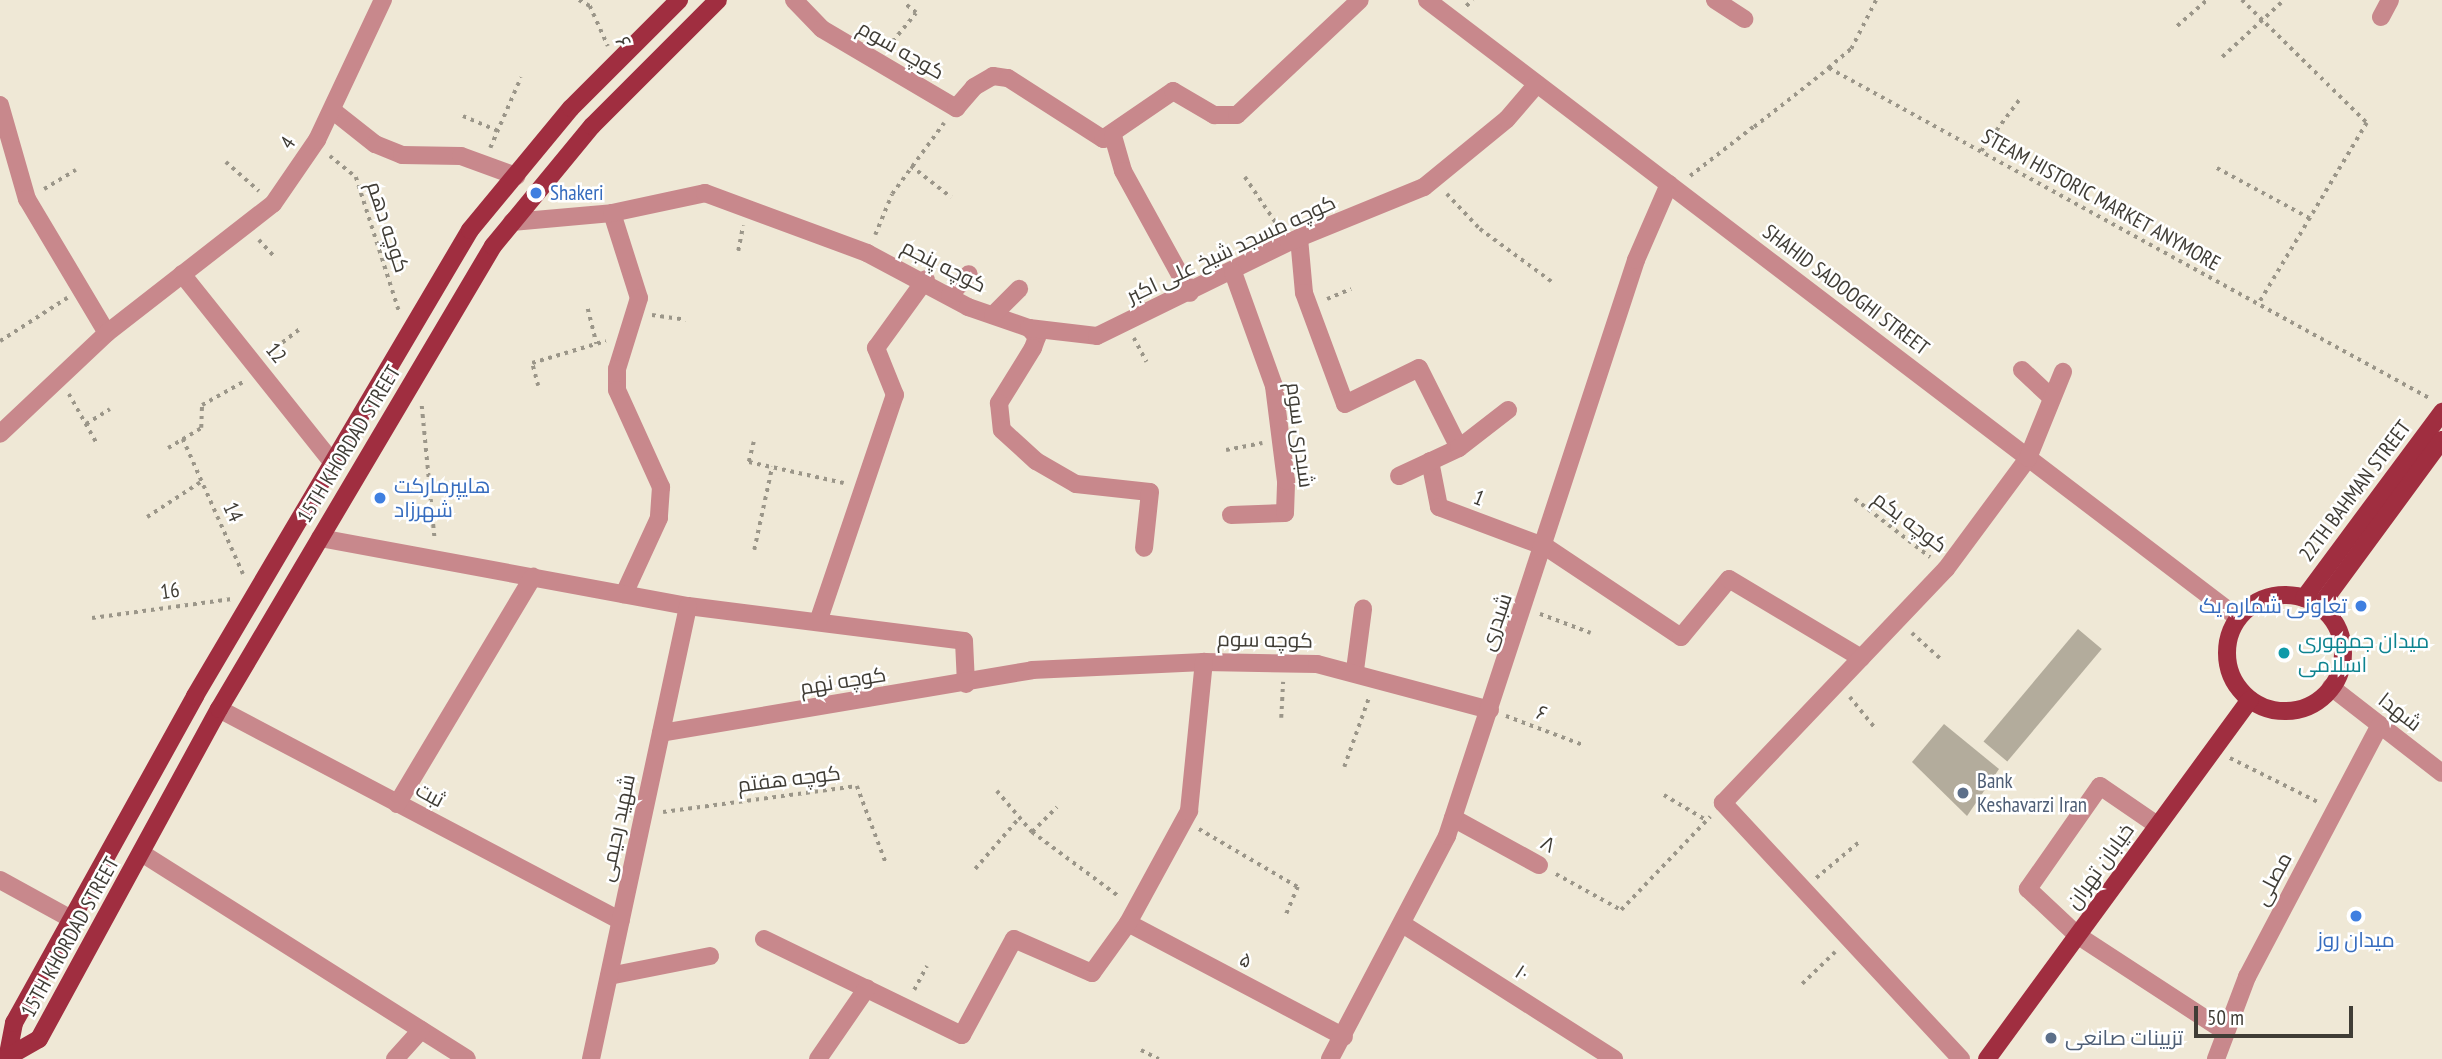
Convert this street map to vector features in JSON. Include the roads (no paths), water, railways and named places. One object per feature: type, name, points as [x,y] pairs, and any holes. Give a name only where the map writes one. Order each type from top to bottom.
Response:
[{"type":"main road","name":"15TH KHORDAD STREET","points":[[7,1055],[14,1023],[253,599],[470,230],[616,64],[680,0]]},
{"type":"main road","name":"15TH KHORDAD STREET","points":[[7,1055],[39,1039],[143,854],[219,709],[512,222],[592,126],[718,0]]},
{"type":"main road","name":"22TH BAHMAN STREET","points":[[2304,598],[2442,412]]},
{"type":"main road","points":[[2320,606],[2442,440]]},
{"type":"main road","points":[[2268,597],[2304,598],[2320,606],[2341,636],[2344,654],[2331,687],[2319,701],[2284,712],[2250,700],[2229,670],[2228,643],[2237,617],[2268,597]]},
{"type":"main road","name":"خیابان تهران","points":[[1987,1059],[2250,700]]},
{"type":"street","name":"4","points":[[0,434],[107,333],[273,204],[314,145],[383,0]]},
{"type":"street","name":"کوچه سوم","points":[[794,0],[822,29],[956,108],[974,87],[993,76],[1008,78],[1103,139],[1113,136]]},
{"type":"street","points":[[1190,293],[1123,171],[1113,136],[1173,91],[1214,115],[1237,115],[1360,0]]},
{"type":"street","name":"SHAHID SADOOGHI STREET","points":[[1427,0],[2237,617]]},
{"type":"street","points":[[1715,0],[1744,19]]},
{"type":"street","points":[[2381,17],[2390,0]]},
{"type":"street","name":"کوچه مسجد شیخ علی اکبر","points":[[1029,328],[1084,338],[1126,324],[1294,240],[1434,180],[1507,119],[1537,84]]},
{"type":"street","points":[[0,105],[27,199],[107,333]]},
{"type":"street","points":[[332,110],[374,144],[402,155],[461,156],[516,176]]},
{"type":"street","name":"شبدری","points":[[1330,1059],[1404,925],[1453,818],[1546,547],[1636,260],[1673,187]]},
{"type":"street","name":"کوچه پنجم","points":[[512,222],[612,213],[705,193],[867,253],[926,279],[950,295],[993,316],[1029,328]]},
{"type":"street","points":[[612,213],[639,298],[631,334],[617,369],[617,390],[661,487],[659,519],[624,594]]},
{"type":"street","points":[[1294,240],[1309,307],[1345,404],[1419,368],[1459,447]]},
{"type":"street","name":"شبدری سوم","points":[[1231,515],[1285,513],[1281,440],[1274,386],[1233,272]]},
{"type":"street","points":[[950,295],[969,274]]},
{"type":"street","name":"12","points":[[182,275],[333,463]]},
{"type":"street","points":[[818,622],[860,487],[895,395],[877,348],[926,279]]},
{"type":"street","points":[[993,316],[1019,289]]},
{"type":"street","points":[[1029,328],[1037,337],[999,403],[1002,430],[1036,461],[1076,484],[1150,492],[1144,548]]},
{"type":"street","points":[[2022,370],[2052,398]]},
{"type":"street","points":[[1961,1059],[1847,941],[1804,888],[1723,803],[1946,569],[2028,458],[2063,372]]},
{"type":"street","points":[[1399,476],[1459,447],[1508,410]]},
{"type":"street","name":"1","points":[[1430,461],[1439,507],[1546,547]]},
{"type":"street","points":[[320,538],[688,606],[964,641],[966,684]]},
{"type":"street","points":[[1546,547],[1681,638],[1729,579],[1861,658]]},
{"type":"street","points":[[397,804],[533,577]]},
{"type":"street","name":"شهید رحیمی","points":[[591,1059],[688,606]]},
{"type":"street","points":[[1355,670],[1363,609]]},
{"type":"street","points":[[764,939],[962,1035],[1014,939],[1092,973],[1132,916],[1184,820],[1204,662]]},
{"type":"street","name":"کوچه سوم","points":[[1032,670],[1204,662],[1284,663],[1355,670],[1490,710]]},
{"type":"street","name":"کوچه نهم","points":[[661,733],[966,684],[1032,670]]},
{"type":"street","name":"شهدا","points":[[2331,687],[2442,773]]},
{"type":"street","name":"ثبت","points":[[219,709],[621,921]]},
{"type":"street","name":"مصلی","points":[[2216,1059],[2247,977],[2379,725]]},
{"type":"street","points":[[2158,825],[2100,786],[2028,889],[2077,936],[2226,1032]]},
{"type":"street","name":"۸","points":[[1453,818],[1539,864]]},
{"type":"street","points":[[143,854],[467,1059]]},
{"type":"street","points":[[0,880],[73,920]]},
{"type":"street","name":"۵","points":[[1132,916],[1344,1037]]},
{"type":"street","name":"۱۰","points":[[1404,925],[1614,1059]]},
{"type":"street","points":[[609,976],[710,956]]},
{"type":"street","points":[[818,1059],[867,988]]},
{"type":"street","points":[[395,1059],[421,1030]]},
{"type":"place","name":"Shakeri","points":[[536,193]]},
{"type":"place","name":"هایپرمارکت شهرزاد","points":[[380,498]]},
{"type":"place","name":"تعاونی شماره یک","points":[[2361,606]]},
{"type":"place","name":"میدان جمهوری اسلامی","points":[[2284,653]]},
{"type":"place","name":"Bank Keshavarzi Iran","points":[[1963,793]]},
{"type":"place","name":"میدان روز","points":[[2356,916]]},
{"type":"place","name":"تزیینات صانعی","points":[[2051,1038]]}]
